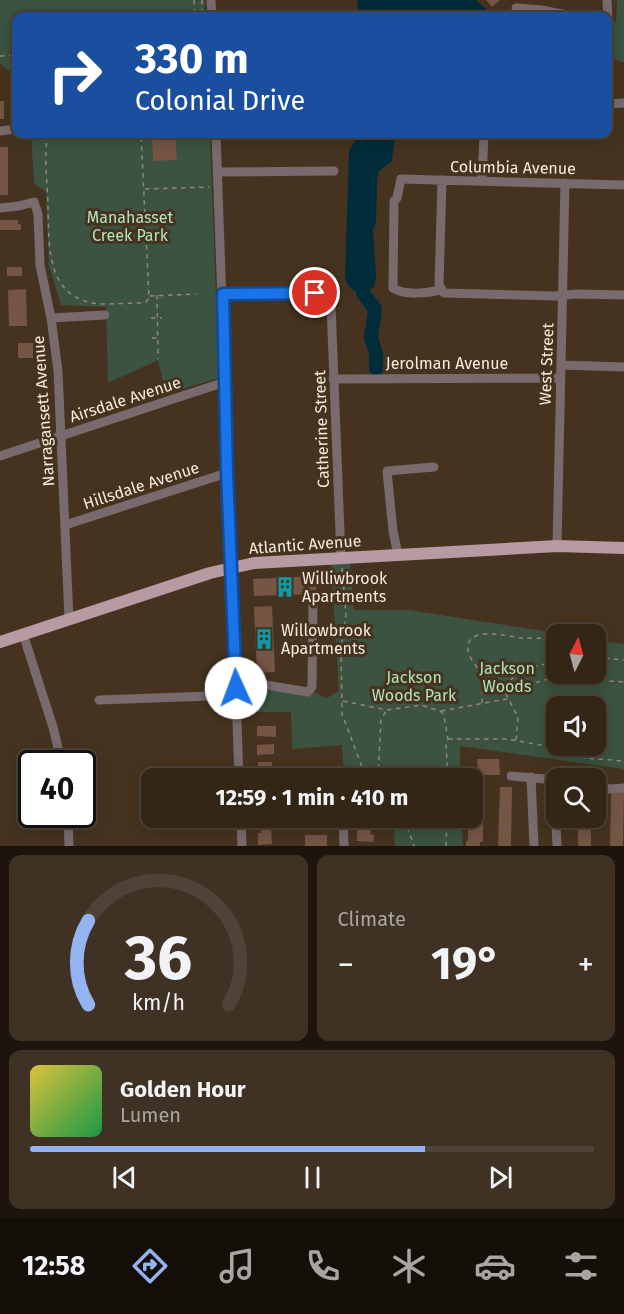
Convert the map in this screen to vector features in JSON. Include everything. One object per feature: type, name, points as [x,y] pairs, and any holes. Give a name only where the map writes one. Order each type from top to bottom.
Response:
[{"type":"main road","name":"Atlantic Avenue","points":[[0,642],[210,573],[254,563],[557,546],[624,548]]},
{"type":"street","points":[[516,8],[552,12]]},
{"type":"street","points":[[216,138],[239,768]]},
{"type":"street","points":[[482,181],[484,138]]},
{"type":"street","points":[[218,172],[334,171]]},
{"type":"street","name":"Columbia Avenue","points":[[441,290],[399,291],[393,288],[394,201],[397,198],[401,179],[624,185]]},
{"type":"street","points":[[442,180],[439,285],[441,290],[447,293],[487,295],[624,295]]},
{"type":"street","name":"West Street","points":[[557,546],[565,183]]},
{"type":"street","name":"Narragansett Avenue","points":[[0,208],[34,202],[38,214],[42,279],[51,318],[58,371],[69,619]]},
{"type":"street","name":"Catherine Street","points":[[223,294],[315,293],[327,299],[330,305],[341,558]]},
{"type":"street","points":[[51,318],[105,315]]},
{"type":"street","points":[[561,365],[624,367]]},
{"type":"street","name":"Jerolman Avenue","points":[[333,379],[561,378]]},
{"type":"street","name":"Airsdale Avenue","points":[[0,456],[225,382]]},
{"type":"street","points":[[398,555],[393,531],[387,471],[434,467]]},
{"type":"street","name":"Hillsdale Avenue","points":[[64,525],[227,473]]},
{"type":"street","points":[[236,680],[308,692],[312,687],[313,600]]},
{"type":"street","points":[[23,634],[59,750]]},
{"type":"street","points":[[99,700],[237,695]]},
{"type":"street","points":[[511,776],[546,779]]},
{"type":"street","points":[[531,777],[534,846]]},
{"type":"street","points":[[606,788],[624,789]]},
{"type":"street","points":[[68,828],[69,846]]},
{"type":"street","points":[[241,828],[242,846]]},
{"type":"street","points":[[343,828],[344,846]]},
{"type":"street","points":[[556,828],[557,846]]},
{"type":"path","points":[[48,138],[48,213],[52,264],[55,274],[71,292],[100,304],[142,303],[146,302],[149,296],[141,138]]},
{"type":"path","points":[[144,189],[209,187]]},
{"type":"path","points":[[149,296],[196,294]]},
{"type":"path","points":[[157,295],[158,359]]},
{"type":"path","points":[[151,318],[162,318]]},
{"type":"path","points":[[152,338],[159,338]]},
{"type":"path","points":[[159,352],[164,352]]},
{"type":"path","points":[[341,558],[346,614],[341,648],[344,720],[363,768]]},
{"type":"path","points":[[482,703],[482,682],[468,650],[473,638],[486,633],[546,639]]},
{"type":"path","points":[[606,658],[624,660]]},
{"type":"path","points":[[516,741],[518,717],[515,708],[507,699],[508,685],[528,668],[546,664]]},
{"type":"path","points":[[508,685],[531,684],[546,680]]},
{"type":"path","points":[[606,681],[624,682]]},
{"type":"path","points":[[342,701],[387,710],[421,705],[440,711],[501,702],[507,699]]},
{"type":"path","points":[[378,768],[381,719],[387,710]]},
{"type":"path","points":[[440,711],[444,716],[448,739],[446,744],[447,768]]},
{"type":"path","points":[[448,739],[499,738],[546,746],[585,758],[624,761]]},
{"type":"path","points":[[408,828],[414,846]]},
{"type":"path","points":[[446,846],[447,828]]},
{"type":"green space","points":[[0,0],[205,0],[205,12],[12,12],[12,73],[0,64]]},
{"type":"green space","points":[[617,0],[624,0],[624,62],[612,57],[612,26],[616,21]]},
{"type":"green space","name":"Manahasset Creek Park","points":[[31,138],[210,138],[219,378],[166,394],[158,360],[108,383],[106,307],[61,305],[49,266],[46,192],[34,183]]},
{"type":"green space","name":"Jackson Woods Park","points":[[350,563],[354,610],[409,610],[546,631],[546,684],[606,684],[606,641],[624,644],[624,769],[460,746],[460,768],[343,768],[342,745],[292,749],[291,712],[252,712],[249,686],[307,696],[314,692],[327,698],[339,691],[331,564]]},
{"type":"green space","points":[[394,828],[462,828],[463,846],[395,846]]},
{"type":"water","points":[[357,0],[476,0],[489,12],[358,12]]},
{"type":"water","points":[[357,138],[395,138],[392,161],[379,171],[377,179],[376,223],[373,230],[376,279],[374,287],[363,293],[351,288],[345,277],[349,151]]},
{"type":"building","points":[[486,0],[500,0],[492,7]]},
{"type":"building","points":[[0,101],[4,101],[4,119],[0,119]]},
{"type":"building","points":[[152,138],[175,138],[177,160],[153,161]]},
{"type":"building","points":[[0,147],[8,147],[8,195],[0,195]]},
{"type":"building","points":[[0,220],[18,220],[21,230],[0,230]]},
{"type":"building","points":[[7,267],[22,267],[22,276],[7,276]]},
{"type":"building","points":[[26,289],[27,326],[9,326],[8,290]]},
{"type":"building","points":[[18,343],[33,343],[33,358],[18,358]]},
{"type":"building","name":"Williwbrook Apartments","points":[[315,576],[317,594],[254,596],[253,579]]},
{"type":"building","name":"Willowbrook Apartments","points":[[272,606],[275,672],[257,673],[254,607]]},
{"type":"building","points":[[257,726],[276,726],[276,737],[257,736]]},
{"type":"building","points":[[274,744],[274,754],[257,755],[257,745]]},
{"type":"building","points":[[477,759],[499,759],[500,775],[483,775],[483,768],[478,768]]},
{"type":"building","points":[[258,762],[272,762],[272,768],[258,768]]},
{"type":"building","points":[[500,787],[512,787],[511,846],[498,846]]},
{"type":"building","points":[[611,792],[624,792],[623,846],[610,846]]},
{"type":"building","points":[[260,828],[271,828],[272,844],[258,845],[258,833],[261,833]]},
{"type":"building","points":[[468,828],[483,828],[483,842],[480,842],[480,846],[466,846],[466,841],[468,841]]},
{"type":"building","points":[[578,828],[591,828],[591,846],[578,846]]},
{"type":"building","points":[[357,829],[371,830],[370,834],[374,835],[374,842],[357,841]]},
{"type":"building","points":[[305,835],[327,835],[327,846],[305,846]]},
{"type":"waterway","points":[[363,277],[363,293],[375,309],[371,337],[376,354],[376,369]]},
{"type":"place","name":"Williwbrook Apartments","points":[[285,587]]},
{"type":"place","name":"Willowbrook Apartments","points":[[264,639]]},
{"type":"route","points":[[236,688],[227,473],[223,294],[315,293]]},
{"type":"park label","name":"Jackson Woods","points":[[507,677]]}]
